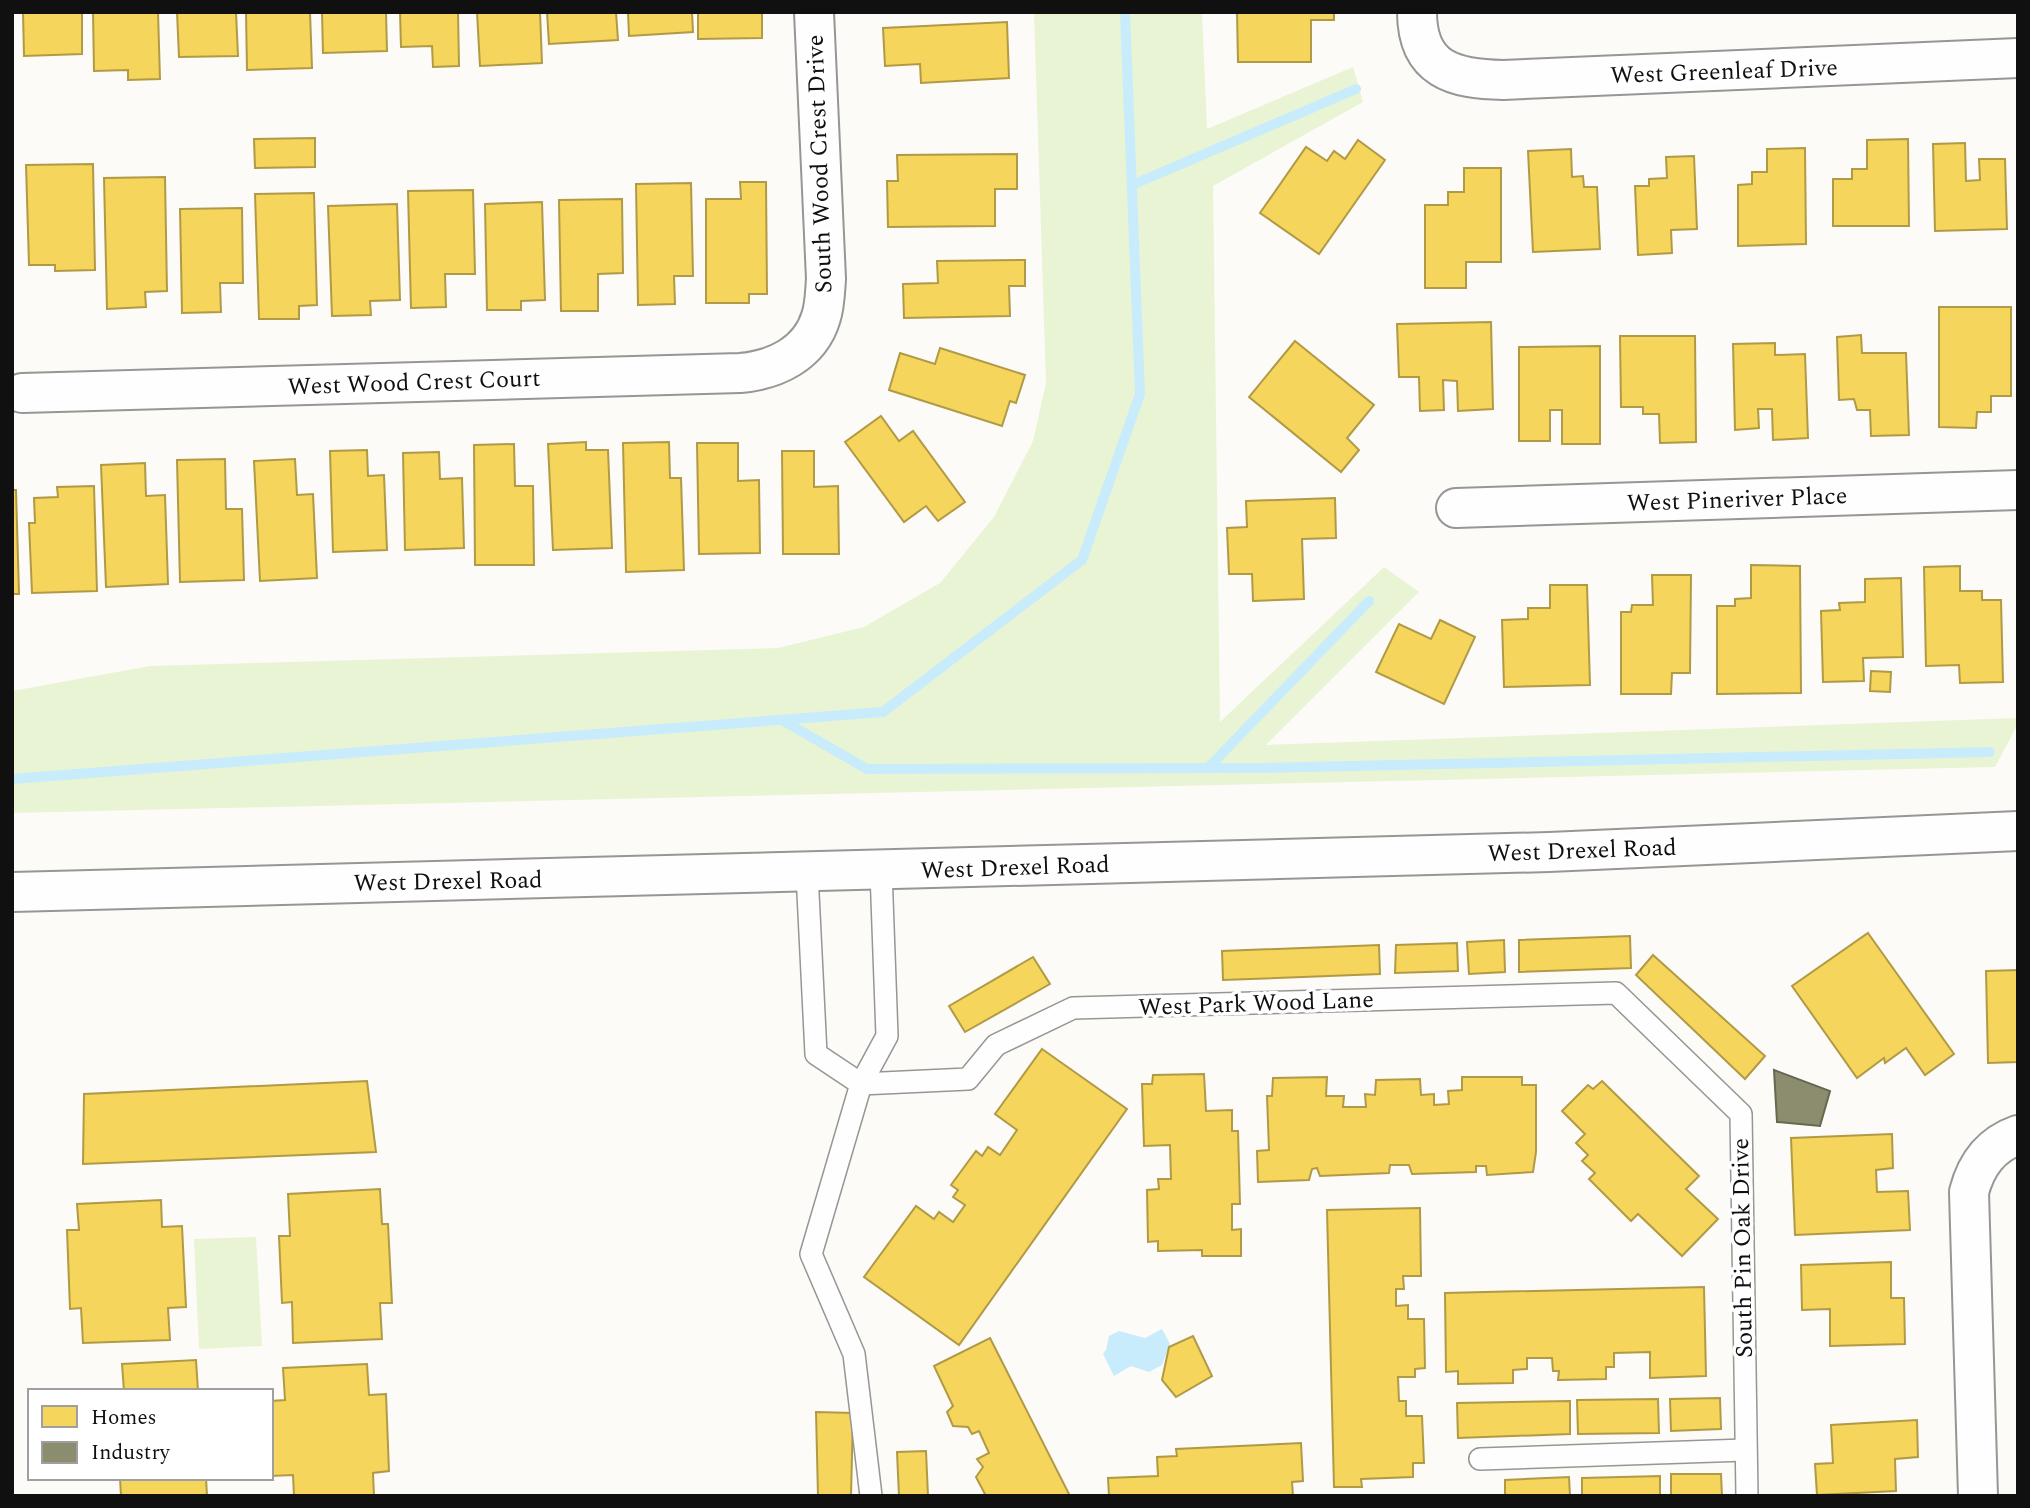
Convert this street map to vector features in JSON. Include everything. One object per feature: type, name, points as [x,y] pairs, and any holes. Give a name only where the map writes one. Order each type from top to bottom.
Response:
[{"type":"street","name":"South Wood Crest Drive","points":[[808,359],[821,317],[826,279],[814,12]]},
{"type":"street","name":"West Greenleaf Drive","points":[[1416,12],[1424,73],[1443,70],[1458,76],[1503,80],[2018,58]]},
{"type":"street","name":"West Wood Crest Court","points":[[22,393],[740,373],[808,359]]},
{"type":"street","name":"West Pineriver Place","points":[[1456,508],[2018,490]]},
{"type":"street","name":"West Drexel Road","points":[[12,892],[1549,852],[2018,831]]},
{"type":"street","points":[[1978,1496],[1969,1192],[1990,1141]]},
{"type":"lane","points":[[871,1496],[855,1354],[811,1254],[861,1084],[887,1035],[881,871]]},
{"type":"lane","points":[[807,873],[816,1054],[861,1084]]},
{"type":"lane","name":"West Park Wood Lane","points":[[861,1084],[968,1079],[996,1045],[1073,1008],[1616,993],[1658,1035]]},
{"type":"lane","name":"South Pin Oak Drive","points":[[1658,1035],[1741,1114],[1747,1496]]},
{"type":"lane","points":[[1480,1459],[1745,1450]]},
{"type":"green space","points":[[1034,12],[1202,12],[1207,129],[1353,67],[1363,102],[1213,186],[1220,722],[1384,567],[1419,592],[1266,745],[2018,718],[2018,724],[1995,767],[12,813],[12,691],[150,666],[778,648],[864,627],[940,583],[994,517],[1033,441],[1046,383]]},
{"type":"green space","points":[[256,1237],[262,1346],[199,1349],[194,1239]]},
{"type":"water","points":[[1162,1329],[1170,1344],[1162,1365],[1149,1372],[1131,1366],[1114,1376],[1103,1354],[1109,1336],[1119,1331],[1145,1338]]},
{"type":"building: Homes","points":[[23,12],[82,12],[82,54],[24,56]]},
{"type":"building: Homes","points":[[93,12],[158,12],[160,79],[128,80],[128,70],[94,71]]},
{"type":"building: Homes","points":[[177,12],[236,12],[238,56],[179,57]]},
{"type":"building: Homes","points":[[246,12],[310,12],[312,68],[247,70]]},
{"type":"building: Homes","points":[[322,12],[386,12],[387,51],[323,53]]},
{"type":"building: Homes","points":[[400,12],[458,12],[459,66],[433,67],[432,46],[401,47]]},
{"type":"building: Homes","points":[[477,12],[540,12],[542,63],[480,66]]},
{"type":"building: Homes","points":[[547,12],[616,12],[618,40],[549,44]]},
{"type":"building: Homes","points":[[628,12],[692,12],[693,32],[629,36]]},
{"type":"building: Homes","points":[[698,12],[762,12],[762,38],[698,39]]},
{"type":"building: Homes","points":[[1237,12],[1334,12],[1334,20],[1311,20],[1311,62],[1238,62]]},
{"type":"building: Homes","points":[[1007,22],[1009,78],[921,83],[920,64],[885,66],[883,28]]},
{"type":"building: Homes","points":[[315,138],[315,167],[255,168],[254,139]]},
{"type":"building: Homes","points":[[1908,139],[1909,226],[1833,226],[1833,179],[1852,179],[1852,169],[1867,169],[1867,140]]},
{"type":"building: Homes","points":[[1358,140],[1385,160],[1319,254],[1260,213],[1306,147],[1327,161],[1334,151],[1345,159]]},
{"type":"building: Homes","points":[[1965,143],[1966,181],[1980,180],[1979,159],[2005,159],[2007,229],[1935,231],[1933,144]]},
{"type":"building: Homes","points":[[1805,148],[1806,244],[1738,246],[1738,185],[1752,184],[1752,172],[1767,172],[1767,149]]},
{"type":"building: Homes","points":[[1571,149],[1572,177],[1583,176],[1584,187],[1597,187],[1600,249],[1533,252],[1528,151]]},
{"type":"building: Homes","points":[[1017,154],[1017,189],[995,189],[995,226],[888,227],[887,181],[898,181],[897,155]]},
{"type":"building: Homes","points":[[1694,156],[1697,229],[1671,230],[1672,253],[1638,255],[1635,186],[1649,186],[1649,179],[1667,178],[1666,157]]},
{"type":"building: Homes","points":[[93,164],[95,270],[55,271],[55,265],[29,265],[26,165]]},
{"type":"building: Homes","points":[[1464,168],[1501,168],[1501,262],[1466,262],[1466,288],[1425,288],[1425,205],[1448,205],[1448,192],[1464,192]]},
{"type":"building: Homes","points":[[165,177],[167,291],[145,292],[146,307],[107,309],[104,178]]},
{"type":"building: Homes","points":[[740,182],[766,182],[767,294],[749,294],[749,303],[706,303],[706,199],[741,199]]},
{"type":"building: Homes","points":[[691,183],[693,276],[674,276],[675,304],[638,305],[636,184]]},
{"type":"building: Homes","points":[[473,190],[475,274],[445,274],[446,307],[411,308],[408,191]]},
{"type":"building: Homes","points":[[314,193],[317,305],[299,306],[299,319],[259,319],[255,194]]},
{"type":"building: Homes","points":[[622,199],[623,273],[598,274],[598,311],[561,311],[559,200]]},
{"type":"building: Homes","points":[[542,202],[545,300],[521,301],[521,310],[487,310],[485,204]]},
{"type":"building: Homes","points":[[397,204],[400,300],[370,301],[371,315],[332,316],[328,206]]},
{"type":"building: Homes","points":[[242,208],[243,283],[220,283],[221,312],[182,313],[180,209]]},
{"type":"building: Homes","points":[[1025,260],[1025,286],[1009,286],[1010,316],[904,318],[903,284],[938,283],[937,261]]},
{"type":"building: Homes","points":[[1939,307],[2011,307],[2011,396],[1991,396],[1991,412],[1977,412],[1976,428],[1939,427]]},
{"type":"building: Homes","points":[[1491,322],[1493,409],[1458,411],[1457,381],[1443,380],[1444,410],[1420,411],[1419,377],[1399,377],[1397,324]]},
{"type":"building: Homes","points":[[1861,335],[1862,353],[1906,353],[1909,435],[1871,436],[1870,410],[1857,410],[1854,399],[1839,400],[1837,337]]},
{"type":"building: Homes","points":[[1620,336],[1695,336],[1696,442],[1660,443],[1659,414],[1643,414],[1643,407],[1621,407]]},
{"type":"building: Homes","points":[[1295,341],[1374,405],[1347,438],[1359,450],[1341,472],[1249,397]]},
{"type":"building: Homes","points":[[1775,343],[1775,355],[1805,354],[1808,438],[1773,440],[1772,409],[1758,409],[1759,428],[1735,430],[1733,344]]},
{"type":"building: Homes","points":[[1600,346],[1600,444],[1562,444],[1562,410],[1550,410],[1550,441],[1519,441],[1519,347]]},
{"type":"building: Homes","points":[[940,348],[1025,375],[1016,403],[1010,401],[1002,426],[889,390],[900,353],[935,364]]},
{"type":"building: Homes","points":[[881,416],[899,441],[913,431],[965,502],[938,521],[926,506],[904,522],[845,442]]},
{"type":"building: Homes","points":[[586,442],[586,450],[608,450],[612,548],[553,550],[548,444]]},
{"type":"building: Homes","points":[[669,442],[670,478],[681,478],[684,570],[626,572],[623,443]]},
{"type":"building: Homes","points":[[697,443],[738,443],[738,481],[759,480],[760,553],[699,554]]},
{"type":"building: Homes","points":[[514,444],[515,486],[533,486],[534,565],[475,565],[474,445]]},
{"type":"building: Homes","points":[[367,450],[368,476],[384,475],[387,550],[333,552],[330,451]]},
{"type":"building: Homes","points":[[782,451],[814,451],[814,487],[838,486],[839,554],[783,554]]},
{"type":"building: Homes","points":[[439,452],[440,479],[462,478],[464,548],[405,550],[403,453]]},
{"type":"building: Homes","points":[[225,459],[226,509],[242,509],[244,580],[180,582],[177,460]]},
{"type":"building: Homes","points":[[295,459],[297,495],[313,494],[317,578],[260,581],[254,461]]},
{"type":"building: Homes","points":[[145,463],[146,496],[165,495],[168,584],[106,587],[101,465]]},
{"type":"building: Homes","points":[[94,486],[97,591],[32,593],[29,523],[35,523],[34,498],[58,497],[57,487]]},
{"type":"building: Homes","points":[[12,490],[16,490],[19,594],[12,594]]},
{"type":"building: Homes","points":[[1335,498],[1336,538],[1302,539],[1304,599],[1253,601],[1252,574],[1229,574],[1227,528],[1247,527],[1246,501]]},
{"type":"building: Homes","points":[[1751,565],[1800,566],[1801,693],[1717,694],[1717,606],[1735,606],[1735,599],[1751,598]]},
{"type":"building: Homes","points":[[1960,566],[1960,591],[1982,591],[1982,600],[2001,600],[2003,682],[1960,683],[1959,665],[1926,666],[1924,567]]},
{"type":"building: Homes","points":[[1652,575],[1691,575],[1690,673],[1672,673],[1671,694],[1621,694],[1621,612],[1631,612],[1632,605],[1653,605]]},
{"type":"building: Homes","points":[[1901,578],[1903,657],[1863,658],[1864,681],[1823,682],[1821,611],[1840,610],[1839,603],[1865,602],[1865,579]]},
{"type":"building: Homes","points":[[1550,585],[1587,585],[1590,685],[1504,687],[1502,620],[1528,619],[1528,608],[1550,608]]},
{"type":"building: Homes","points":[[1440,620],[1475,637],[1444,704],[1376,672],[1399,624],[1431,639]]},
{"type":"building: Homes","points":[[1871,671],[1891,672],[1890,692],[1870,691]]},
{"type":"building: Homes","points":[[1868,933],[1954,1054],[1925,1075],[1906,1048],[1885,1063],[1884,1058],[1857,1078],[1792,986]]},
{"type":"building: Homes","points":[[1630,936],[1631,968],[1519,972],[1519,940]]},
{"type":"building: Homes","points":[[1504,940],[1505,972],[1469,974],[1467,942]]},
{"type":"building: Homes","points":[[1457,943],[1458,971],[1395,973],[1396,945]]},
{"type":"building: Homes","points":[[1379,945],[1380,974],[1223,980],[1222,951]]},
{"type":"building: Homes","points":[[1653,955],[1765,1056],[1745,1079],[1636,975]]},
{"type":"building: Homes","points":[[1033,957],[1050,984],[965,1032],[949,1006]]},
{"type":"building: Homes","points":[[2018,970],[2018,1062],[1988,1063],[1986,971]]},
{"type":"building: Homes","points":[[1042,1049],[1127,1109],[959,1345],[864,1277],[916,1206],[934,1219],[939,1212],[953,1222],[965,1205],[953,1197],[958,1190],[951,1185],[976,1151],[982,1156],[988,1147],[1000,1155],[1017,1130],[995,1114]]},
{"type":"building: Homes","points":[[1204,1074],[1206,1111],[1232,1110],[1232,1131],[1238,1131],[1240,1204],[1232,1204],[1232,1230],[1241,1229],[1241,1256],[1202,1256],[1202,1250],[1158,1251],[1158,1241],[1148,1242],[1147,1190],[1159,1189],[1158,1179],[1171,1179],[1170,1145],[1144,1146],[1142,1084],[1152,1084],[1153,1075]]},
{"type":"building: Homes","points":[[1327,1077],[1326,1096],[1344,1096],[1343,1107],[1366,1107],[1365,1094],[1375,1095],[1376,1080],[1420,1079],[1421,1095],[1434,1094],[1434,1105],[1449,1104],[1448,1091],[1462,1090],[1462,1077],[1522,1077],[1522,1085],[1536,1085],[1536,1152],[1533,1172],[1487,1175],[1486,1166],[1476,1166],[1476,1172],[1412,1174],[1409,1165],[1390,1165],[1389,1173],[1320,1176],[1317,1168],[1312,1169],[1309,1180],[1258,1182],[1257,1151],[1269,1150],[1267,1096],[1272,1096],[1273,1078]]},
{"type":"building: Homes","points":[[367,1081],[376,1152],[83,1164],[84,1094]]},
{"type":"building: Homes","points":[[1602,1081],[1699,1176],[1686,1189],[1718,1219],[1682,1256],[1638,1214],[1631,1221],[1589,1179],[1595,1173],[1582,1161],[1588,1155],[1576,1143],[1585,1134],[1562,1111],[1588,1085],[1593,1089]]},
{"type":"building: Homes","points":[[1892,1134],[1893,1168],[1876,1170],[1877,1192],[1908,1191],[1910,1230],[1795,1235],[1791,1138]]},
{"type":"building: Homes","points":[[380,1189],[382,1224],[388,1224],[392,1303],[380,1303],[382,1339],[293,1343],[292,1302],[282,1303],[279,1236],[290,1236],[288,1194]]},
{"type":"building: Homes","points":[[161,1200],[162,1227],[182,1226],[186,1307],[168,1308],[170,1340],[83,1343],[81,1308],[70,1309],[67,1230],[79,1230],[77,1204]]},
{"type":"building: Homes","points":[[1420,1208],[1421,1276],[1403,1276],[1404,1289],[1396,1289],[1396,1306],[1408,1305],[1408,1319],[1424,1319],[1425,1368],[1415,1369],[1415,1377],[1398,1377],[1399,1401],[1406,1401],[1406,1416],[1422,1416],[1424,1463],[1413,1463],[1413,1477],[1361,1479],[1362,1487],[1334,1487],[1327,1210]]},
{"type":"building: Homes","points":[[1891,1262],[1891,1298],[1904,1298],[1905,1344],[1830,1346],[1830,1309],[1802,1310],[1801,1265]]},
{"type":"building: Homes","points":[[1704,1287],[1706,1376],[1650,1378],[1650,1352],[1614,1353],[1614,1367],[1606,1367],[1606,1379],[1558,1380],[1559,1371],[1553,1371],[1552,1358],[1527,1358],[1527,1369],[1513,1370],[1513,1383],[1458,1384],[1458,1371],[1446,1372],[1445,1293]]},
{"type":"building: Homes","points":[[1193,1336],[1212,1376],[1176,1397],[1162,1380],[1169,1347]]},
{"type":"building: Homes","points":[[990,1338],[1070,1496],[986,1496],[976,1477],[983,1467],[977,1459],[989,1453],[979,1431],[972,1434],[968,1427],[953,1426],[947,1412],[953,1406],[934,1366]]},
{"type":"building: Homes","points":[[196,1360],[198,1389],[124,1389],[122,1364]]},
{"type":"building: Homes","points":[[367,1364],[369,1395],[386,1394],[389,1471],[373,1473],[374,1496],[294,1496],[293,1475],[273,1476],[273,1401],[285,1400],[283,1368]]},
{"type":"building: Homes","points":[[1720,1398],[1721,1429],[1671,1431],[1670,1399]]},
{"type":"building: Homes","points":[[1658,1399],[1659,1433],[1578,1434],[1577,1400]]},
{"type":"building: Homes","points":[[1570,1401],[1570,1434],[1458,1438],[1457,1403]]},
{"type":"building: Homes","points":[[816,1412],[853,1413],[851,1496],[818,1496]]},
{"type":"building: Homes","points":[[1917,1420],[1918,1457],[1895,1459],[1896,1491],[1817,1495],[1815,1464],[1833,1463],[1831,1425]]},
{"type":"building: Homes","points":[[1301,1443],[1303,1481],[1292,1482],[1293,1496],[1109,1496],[1108,1478],[1158,1476],[1157,1457],[1177,1456],[1176,1449]]},
{"type":"building: Homes","points":[[926,1451],[928,1496],[899,1496],[897,1452]]},
{"type":"building: Homes","points":[[1671,1474],[1721,1474],[1722,1496],[1671,1496]]},
{"type":"building: Homes","points":[[1660,1476],[1660,1496],[1582,1496],[1582,1478]]},
{"type":"building: Homes","points":[[1569,1477],[1570,1496],[1505,1496],[1505,1480]]},
{"type":"building: Homes","points":[[120,1480],[206,1480],[207,1496],[121,1496]]},
{"type":"building: Industry","points":[[1774,1070],[1830,1091],[1820,1126],[1777,1122]]},
{"type":"waterway","points":[[12,779],[883,712],[1082,560],[1140,394],[1125,12]]},
{"type":"waterway","points":[[1132,185],[1356,89]]},
{"type":"waterway","points":[[1208,768],[1369,601]]},
{"type":"waterway","points":[[782,720],[867,769],[1262,768],[1990,752]]}]
